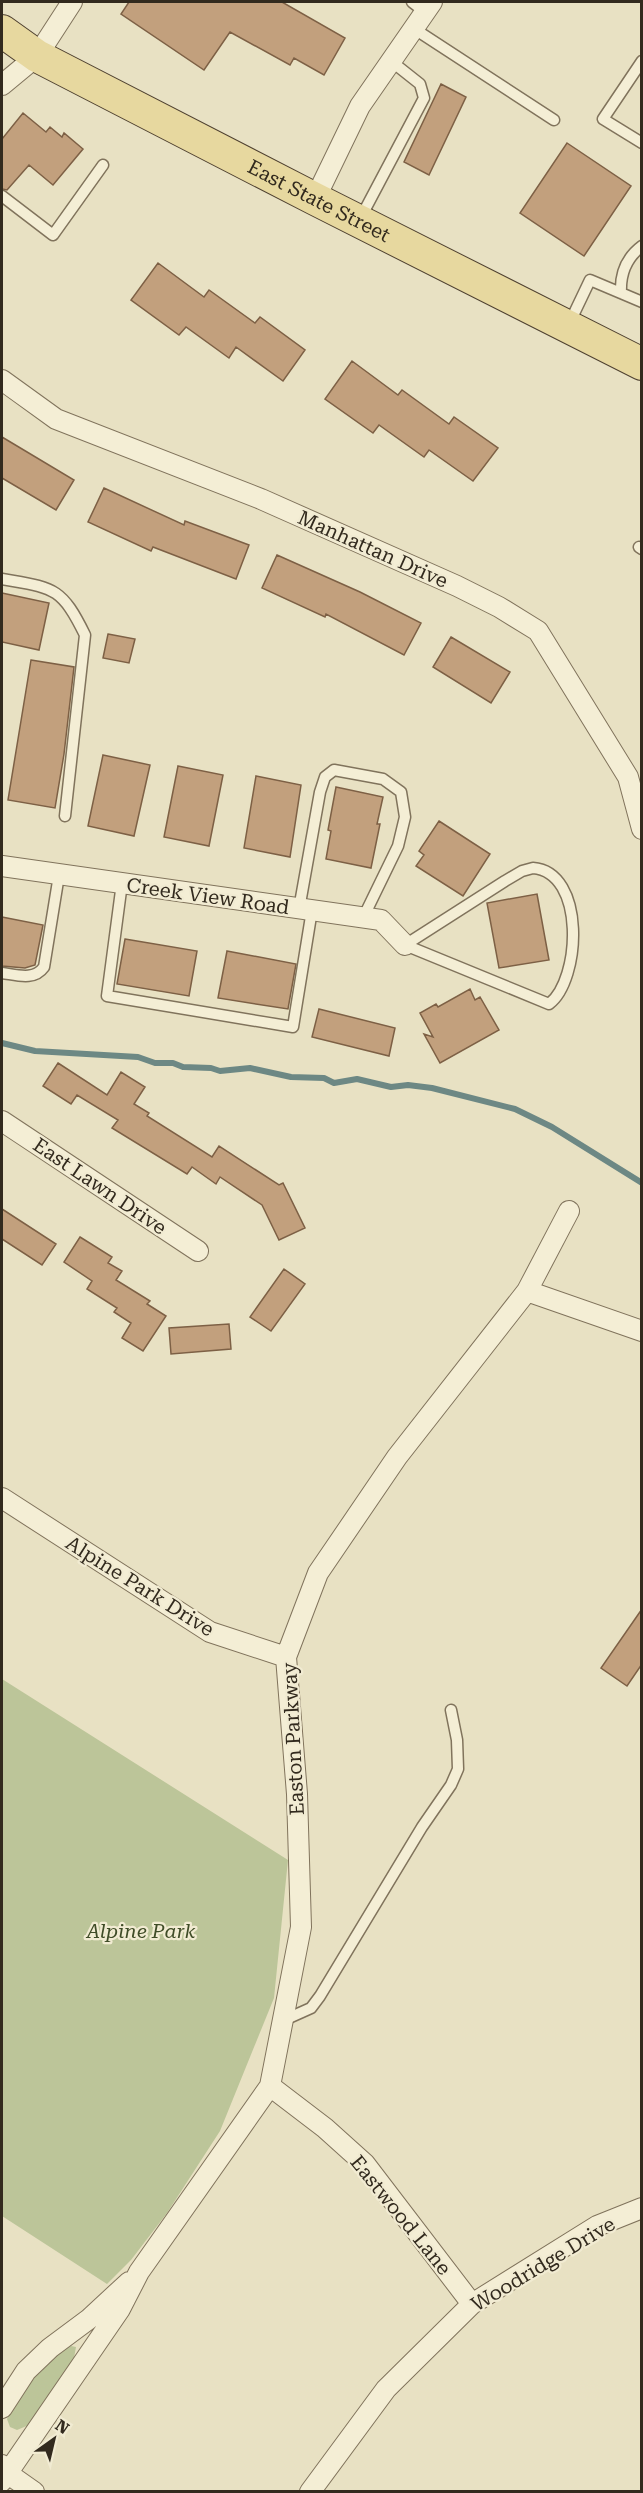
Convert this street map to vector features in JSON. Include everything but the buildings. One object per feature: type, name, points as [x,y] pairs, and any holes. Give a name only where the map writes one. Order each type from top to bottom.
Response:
[{"type":"main road","name":"East State Street","points":[[2,31],[37,56],[315,200],[642,364]]},
{"type":"street","points":[[2,85],[37,56],[72,2]]},
{"type":"street","points":[[315,200],[360,106],[413,28],[423,5]]},
{"type":"street","name":"Manhattan Drive","points":[[2,380],[56,419],[261,499],[457,586],[499,607],[538,631],[628,777],[640,818]]},
{"type":"street","name":"Creek View Road","points":[[2,866],[381,920],[405,945]]},
{"type":"street","name":"East Lawn Drive","points":[[4,1128],[198,1251]]},
{"type":"street","name":"Easton Parkway","points":[[3,2473],[120,2309],[139,2272],[270,2086],[301,1927],[297,1794],[286,1657],[318,1573],[397,1457],[527,1291],[569,1211]]},
{"type":"street","points":[[527,1291],[642,1331]]},
{"type":"street","name":"Alpine Park Drive","points":[[2,1498],[210,1632],[286,1657]]},
{"type":"street","name":"Eastwood Lane","points":[[270,2086],[325,2128],[365,2164],[472,2304]]},
{"type":"street","name":"Woodridge Drive","points":[[310,2492],[386,2389],[472,2304],[597,2226],[642,2208]]},
{"type":"street","name":"Easton Parkway","points":[[2,2408],[26,2371],[50,2348],[89,2319],[139,2272]]},
{"type":"street","points":[[3,2473],[34,2492]]},
{"type":"lane","points":[[413,28],[554,120]]},
{"type":"lane","points":[[642,60],[603,119],[642,143]]},
{"type":"lane","points":[[359,221],[424,98],[420,84],[391,61]]},
{"type":"lane","points":[[2,196],[53,235],[103,165]]},
{"type":"lane","points":[[621,293],[620,276],[624,266],[642,246]]},
{"type":"lane","points":[[568,327],[590,280],[642,302]]},
{"type":"lane","points":[[2,579],[39,585],[59,594],[75,614],[85,635],[65,816]]},
{"type":"lane","points":[[122,883],[107,996],[293,1027],[320,792],[325,777],[334,770],[383,779],[401,792],[405,818],[398,846],[363,918]]},
{"type":"lane","points":[[533,868],[542,869],[556,877],[562,887],[572,917],[573,942],[570,961],[562,987],[555,1000],[549,1004],[405,945],[505,881],[522,871],[533,868]]},
{"type":"lane","points":[[2,973],[30,977],[39,974],[44,967],[59,875]]},
{"type":"lane","points":[[282,2021],[311,2008],[320,1996],[422,1827],[451,1785],[458,1769],[457,1740],[451,1710]]},
{"type":"green space","name":"Alpine Park","points":[[2,1679],[288,1860],[274,1998],[220,2131],[167,2213],[131,2260],[107,2284],[2,2216]]},
{"type":"green space","points":[[71,2346],[76,2347],[74,2358],[29,2425],[17,2430],[10,2427],[7,2419],[10,2412],[29,2384],[52,2358]]},
{"type":"waterway","points":[[2,1043],[35,1051],[138,1057],[155,1063],[173,1063],[183,1067],[211,1068],[220,1071],[250,1068],[291,1077],[324,1078],[334,1083],[357,1079],[391,1087],[408,1085],[432,1088],[515,1109],[552,1127],[642,1183]]}]
